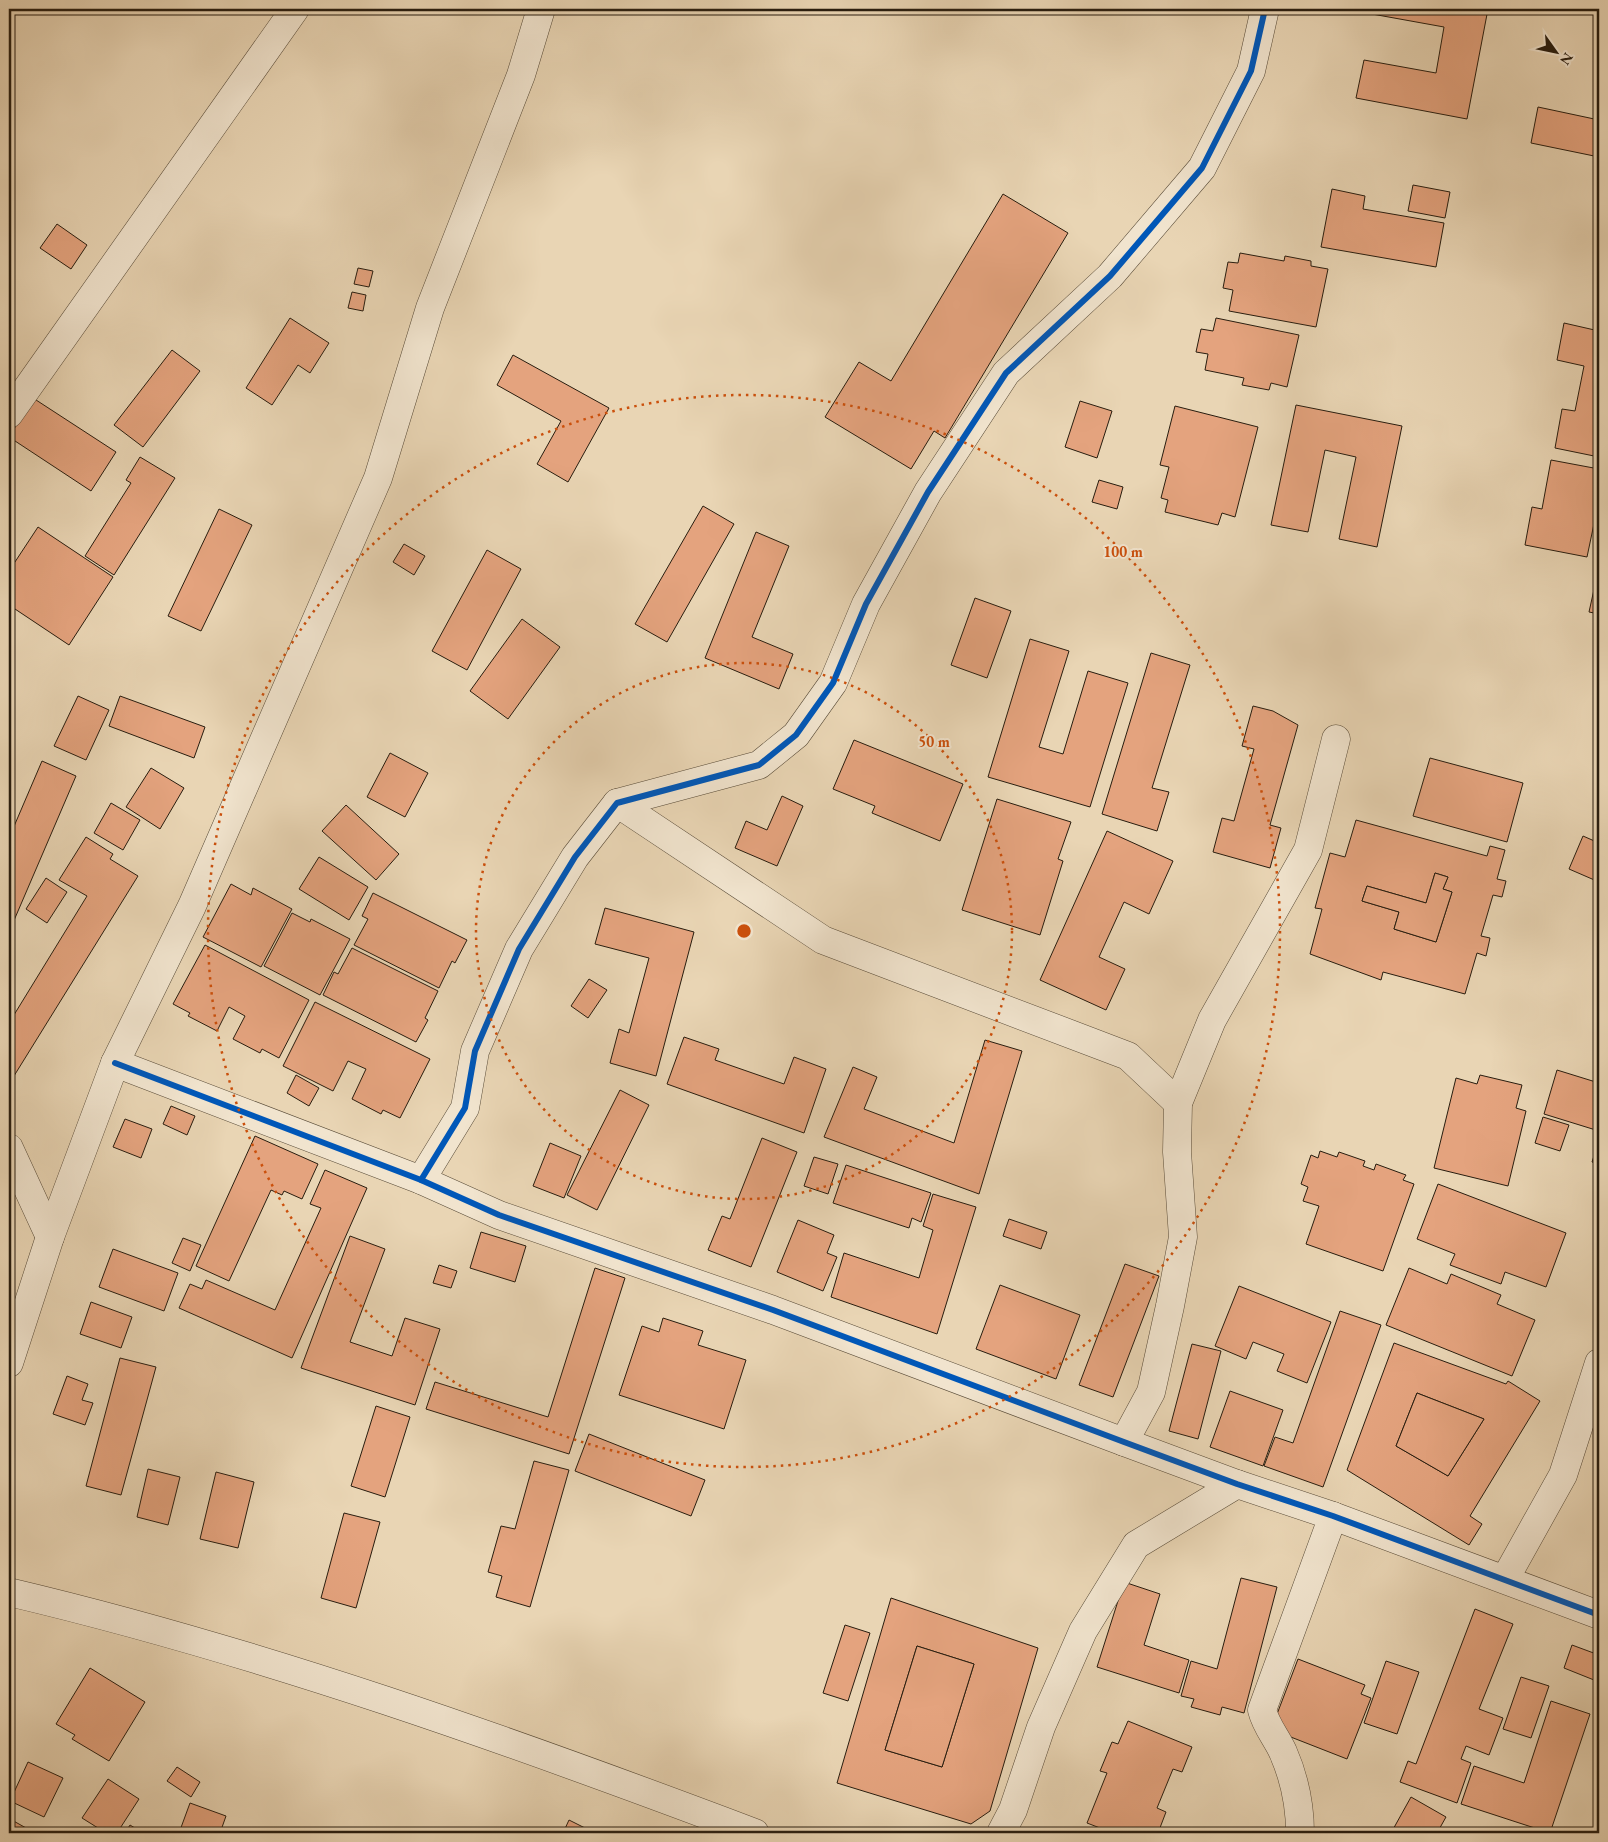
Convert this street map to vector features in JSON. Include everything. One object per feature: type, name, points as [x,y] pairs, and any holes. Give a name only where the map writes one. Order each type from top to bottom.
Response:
[{"type":"street","points":[[9,414],[295,9]]},
{"type":"street","points":[[9,1363],[50,1237],[115,1063],[192,906],[378,478],[430,308],[521,74],[541,9]]},
{"type":"street","points":[[421,1180],[464,1108],[474,1051],[519,950],[575,857],[616,803],[760,765],[796,735],[833,682],[866,604],[928,492],[1006,373],[1110,276],[1202,168],[1250,71],[1265,9]]},
{"type":"street","points":[[1124,1442],[1151,1392],[1183,1237],[1177,1152],[1178,1103],[1212,1020],[1308,850],[1336,740]]},
{"type":"street","points":[[616,803],[823,940],[1128,1056],[1178,1103]]},
{"type":"street","points":[[115,1063],[421,1180],[499,1215],[773,1310],[1237,1484],[1333,1516],[1599,1615]]},
{"type":"street","points":[[9,1148],[50,1237]]},
{"type":"street","points":[[1505,1579],[1563,1475],[1599,1364]]},
{"type":"street","points":[[1001,1833],[1012,1810],[1041,1727],[1083,1631],[1136,1545],[1237,1484]]},
{"type":"street","points":[[1300,1833],[1300,1814],[1292,1780],[1283,1752],[1266,1722],[1262,1710],[1333,1516]]},
{"type":"street","points":[[9,1592],[103,1614],[338,1685],[644,1791],[755,1833]]},
{"type":"building","points":[[1373,9],[1488,9],[1467,119],[1356,98],[1364,60],[1436,73],[1444,27],[1372,14]]},
{"type":"building","points":[[1538,107],[1599,120],[1599,157],[1531,143]]},
{"type":"building","points":[[1413,185],[1450,192],[1445,218],[1408,211]]},
{"type":"building","points":[[1332,189],[1365,196],[1363,209],[1444,223],[1436,267],[1321,247]]},
{"type":"building","points":[[1003,194],[1068,233],[945,438],[934,431],[911,469],[825,417],[859,362],[891,381]]},
{"type":"building","points":[[57,224],[87,245],[71,269],[40,248]]},
{"type":"building","points":[[1240,253],[1284,261],[1285,256],[1311,261],[1311,266],[1328,269],[1316,327],[1229,311],[1233,290],[1223,288],[1228,262],[1238,263]]},
{"type":"building","points":[[358,268],[373,271],[369,287],[354,284]]},
{"type":"building","points":[[352,292],[366,295],[363,311],[348,308]]},
{"type":"building","points":[[290,318],[329,343],[310,373],[298,365],[272,405],[246,388]]},
{"type":"building","points":[[1216,318],[1299,335],[1287,387],[1271,383],[1269,390],[1242,385],[1244,378],[1205,370],[1208,354],[1196,352],[1201,329],[1213,331]]},
{"type":"building","points":[[1564,323],[1599,331],[1599,457],[1555,448],[1562,409],[1575,411],[1584,366],[1557,360]]},
{"type":"building","points":[[172,350],[200,371],[143,447],[114,425]]},
{"type":"building","points":[[513,355],[609,408],[568,482],[537,464],[561,421],[497,385]]},
{"type":"building","points":[[33,398],[116,452],[91,491],[9,437]]},
{"type":"building","points":[[1080,401],[1112,411],[1097,458],[1065,447]]},
{"type":"building","points":[[1296,405],[1402,426],[1377,547],[1339,539],[1356,457],[1325,450],[1308,532],[1271,525]]},
{"type":"building","points":[[1175,406],[1258,427],[1235,517],[1222,513],[1218,525],[1165,512],[1168,500],[1161,498],[1169,467],[1160,465]]},
{"type":"building","points":[[140,457],[175,478],[114,575],[85,556],[131,483],[126,480]]},
{"type":"building","points":[[1551,460],[1599,469],[1599,500],[1587,557],[1525,545],[1532,507],[1542,509]]},
{"type":"building","points":[[1099,480],[1123,487],[1117,509],[1092,502]]},
{"type":"building","points":[[703,506],[734,524],[667,642],[635,624]]},
{"type":"building","points":[[219,509],[252,525],[201,631],[168,616]]},
{"type":"building","points":[[38,527],[113,577],[69,645],[9,605],[9,571]]},
{"type":"building","points":[[756,532],[789,546],[752,637],[793,654],[779,689],[705,658]]},
{"type":"building","points":[[404,544],[425,556],[414,575],[393,562]]},
{"type":"building","points":[[487,550],[521,569],[467,670],[432,651]]},
{"type":"building","points":[[1599,567],[1599,614],[1589,612]]},
{"type":"building","points":[[975,598],[1011,611],[987,678],[951,665]]},
{"type":"building","points":[[522,619],[560,647],[508,719],[470,691]]},
{"type":"building","points":[[1030,639],[1069,651],[1039,747],[1063,754],[1088,671],[1128,683],[1090,807],[988,777]]},
{"type":"building","points":[[1151,653],[1190,665],[1152,788],[1169,792],[1157,831],[1102,814]]},
{"type":"building","points":[[78,696],[109,710],[86,760],[54,746]]},
{"type":"building","points":[[120,696],[205,727],[194,758],[109,726]]},
{"type":"building","points":[[1253,706],[1273,711],[1298,725],[1270,825],[1281,828],[1270,868],[1213,852],[1222,818],[1234,821],[1254,749],[1242,746]]},
{"type":"building","points":[[854,740],[963,784],[940,841],[872,813],[875,806],[833,789]]},
{"type":"building","points":[[390,753],[428,773],[405,817],[367,797]]},
{"type":"building","points":[[1430,758],[1523,783],[1507,842],[1413,816]]},
{"type":"building","points":[[42,761],[76,776],[9,932],[9,838]]},
{"type":"building","points":[[151,768],[184,788],[160,829],[126,807]]},
{"type":"building","points":[[782,796],[803,806],[777,866],[735,848],[746,821],[767,830]]},
{"type":"building","points":[[997,799],[1071,822],[1058,859],[1063,861],[1040,935],[962,910]]},
{"type":"building","points":[[111,803],[140,820],[123,850],[94,833]]},
{"type":"building","points":[[346,805],[399,854],[376,880],[322,831]]},
{"type":"building","points":[[1356,820],[1487,856],[1490,846],[1505,850],[1497,879],[1506,881],[1502,897],[1493,895],[1481,936],[1490,938],[1486,956],[1477,953],[1465,994],[1383,972],[1381,980],[1310,954],[1322,909],[1315,908],[1330,853],[1345,857]],"holes":[[[1435,873],[1448,877],[1443,889],[1452,892],[1436,942],[1394,929],[1399,912],[1362,901],[1367,886],[1426,903]]]},
{"type":"building","points":[[1107,831],[1173,861],[1149,914],[1124,902],[1099,957],[1125,969],[1106,1010],[1040,980]]},
{"type":"building","points":[[1583,836],[1599,843],[1599,882],[1569,869]]},
{"type":"building","points":[[86,837],[113,854],[110,859],[138,876],[9,1084],[9,1023],[87,896],[59,880]]},
{"type":"building","points":[[319,857],[368,887],[349,920],[299,889]]},
{"type":"building","points":[[1435,873],[1448,877],[1443,889],[1452,892],[1436,942],[1394,929],[1399,912],[1362,901],[1367,886],[1426,903]]},
{"type":"building","points":[[46,878],[67,892],[47,923],[26,909]]},
{"type":"building","points":[[231,884],[251,895],[253,888],[292,909],[261,967],[203,937]]},
{"type":"building","points":[[373,893],[467,940],[455,963],[452,961],[439,988],[354,945],[368,919],[362,916]]},
{"type":"building","points":[[605,908],[694,932],[656,1076],[610,1063],[619,1029],[629,1033],[649,958],[595,944]]},
{"type":"building","points":[[292,913],[310,922],[311,919],[350,939],[320,995],[264,966]]},
{"type":"building","points":[[205,945],[309,1000],[279,1058],[262,1049],[260,1053],[233,1039],[245,1016],[229,1007],[217,1031],[188,1016],[190,1013],[173,1004]]},
{"type":"building","points":[[352,948],[438,991],[425,1018],[428,1020],[416,1042],[323,995],[334,972],[338,974]]},
{"type":"building","points":[[589,979],[607,990],[588,1018],[571,1006]]},
{"type":"building","points":[[315,1002],[430,1059],[400,1118],[383,1110],[381,1114],[352,1099],[366,1069],[348,1061],[333,1091],[283,1066]]},
{"type":"building","points":[[684,1037],[719,1049],[715,1060],[784,1084],[794,1057],[826,1069],[804,1133],[667,1084]]},
{"type":"building","points":[[985,1040],[1022,1051],[979,1194],[824,1137],[853,1067],[877,1077],[864,1109],[954,1143]]},
{"type":"building","points":[[1557,1070],[1599,1083],[1599,1131],[1544,1114]]},
{"type":"building","points":[[296,1075],[319,1088],[309,1106],[287,1093]]},
{"type":"building","points":[[1480,1075],[1522,1085],[1516,1108],[1526,1111],[1508,1186],[1434,1168],[1456,1078],[1477,1084]]},
{"type":"building","points":[[620,1090],[649,1105],[597,1210],[567,1195]]},
{"type":"building","points":[[171,1106],[195,1116],[187,1135],[163,1124]]},
{"type":"building","points":[[1543,1117],[1569,1125],[1560,1151],[1535,1143]]},
{"type":"building","points":[[125,1119],[152,1129],[141,1158],[113,1147]]},
{"type":"building","points":[[255,1136],[318,1164],[302,1199],[284,1191],[282,1195],[271,1190],[229,1281],[196,1266]]},
{"type":"building","points":[[762,1138],[797,1152],[751,1267],[708,1250],[722,1216],[730,1219]]},
{"type":"building","points":[[1599,1140],[1599,1164],[1592,1162]]},
{"type":"building","points":[[550,1143],[581,1156],[564,1198],[533,1186]]},
{"type":"building","points":[[1320,1151],[1337,1157],[1339,1152],[1365,1161],[1363,1166],[1374,1170],[1376,1164],[1406,1175],[1403,1180],[1414,1184],[1383,1271],[1306,1244],[1319,1206],[1303,1201],[1308,1187],[1301,1184],[1311,1155],[1318,1158]]},
{"type":"building","points":[[814,1157],[838,1164],[828,1194],[804,1186]]},
{"type":"building","points":[[846,1165],[931,1193],[921,1222],[912,1218],[909,1228],[833,1203]]},
{"type":"building","points":[[325,1170],[367,1188],[292,1358],[179,1308],[190,1284],[202,1289],[206,1280],[275,1310],[321,1208],[310,1204]]},
{"type":"building","points":[[1438,1184],[1566,1233],[1546,1287],[1505,1272],[1501,1284],[1450,1265],[1455,1254],[1417,1239]]},
{"type":"building","points":[[933,1194],[976,1207],[937,1334],[831,1297],[844,1253],[919,1278],[933,1230],[923,1226]]},
{"type":"building","points":[[1009,1219],[1047,1232],[1041,1249],[1003,1236]]},
{"type":"building","points":[[798,1220],[834,1235],[827,1253],[837,1257],[823,1291],[777,1272]]},
{"type":"building","points":[[481,1232],[526,1246],[515,1282],[470,1268]]},
{"type":"building","points":[[350,1236],[385,1249],[350,1342],[392,1356],[405,1318],[440,1329],[415,1405],[301,1368]]},
{"type":"building","points":[[183,1238],[201,1245],[190,1271],[172,1263]]},
{"type":"building","points":[[113,1249],[178,1273],[164,1311],[99,1287]]},
{"type":"building","points":[[1125,1264],[1159,1276],[1113,1397],[1079,1385]]},
{"type":"building","points":[[439,1265],[457,1271],[451,1288],[433,1283]]},
{"type":"building","points":[[595,1268],[625,1278],[569,1454],[426,1409],[435,1382],[548,1417]]},
{"type":"building","points":[[1409,1268],[1447,1284],[1451,1274],[1501,1295],[1497,1304],[1535,1320],[1512,1376],[1386,1325]]},
{"type":"building","points":[[1000,1285],[1080,1315],[1056,1379],[976,1349]]},
{"type":"building","points":[[1239,1286],[1331,1322],[1307,1383],[1277,1371],[1284,1354],[1253,1342],[1246,1359],[1215,1346]]},
{"type":"building","points":[[91,1302],[132,1317],[121,1348],[80,1334]]},
{"type":"building","points":[[1340,1311],[1381,1325],[1323,1487],[1264,1466],[1275,1437],[1293,1443]]},
{"type":"building","points":[[663,1318],[703,1331],[698,1345],[746,1360],[724,1429],[619,1395],[642,1326],[659,1332]]},
{"type":"building","points":[[1394,1343],[1506,1384],[1508,1381],[1540,1401],[1470,1516],[1482,1524],[1469,1545],[1347,1470]],"holes":[[[1417,1393],[1484,1419],[1448,1476],[1396,1446]]]},
{"type":"building","points":[[1192,1344],[1221,1351],[1198,1439],[1169,1431]]},
{"type":"building","points":[[120,1358],[156,1367],[121,1495],[86,1486]]},
{"type":"building","points":[[67,1376],[88,1384],[82,1400],[93,1403],[85,1425],[53,1414]]},
{"type":"building","points":[[1230,1391],[1283,1410],[1263,1466],[1210,1447]]},
{"type":"building","points":[[1417,1393],[1484,1419],[1448,1476],[1396,1446]]},
{"type":"building","points":[[376,1406],[410,1417],[385,1497],[351,1486]]},
{"type":"building","points":[[589,1434],[705,1480],[691,1516],[575,1471]]},
{"type":"building","points":[[534,1461],[569,1470],[530,1607],[496,1597],[502,1576],[488,1572],[501,1526],[515,1529]]},
{"type":"building","points":[[148,1469],[180,1477],[168,1525],[137,1517]]},
{"type":"building","points":[[216,1472],[254,1482],[238,1548],[200,1539]]},
{"type":"building","points":[[344,1513],[380,1522],[356,1608],[321,1598]]},
{"type":"building","points":[[1241,1578],[1277,1587],[1244,1713],[1222,1707],[1220,1715],[1191,1707],[1194,1699],[1181,1696],[1191,1661],[1217,1669]]},
{"type":"building","points":[[1124,1582],[1160,1594],[1144,1645],[1189,1660],[1179,1693],[1097,1667]]},
{"type":"building","points":[[891,1598],[1038,1648],[990,1811],[971,1824],[837,1783]],"holes":[[[917,1646],[974,1664],[942,1767],[885,1750]]]},
{"type":"building","points":[[1475,1609],[1513,1624],[1479,1709],[1503,1718],[1489,1755],[1466,1746],[1461,1759],[1471,1763],[1457,1803],[1400,1782],[1408,1761],[1416,1764]]},
{"type":"building","points":[[845,1625],[870,1633],[848,1701],[823,1693]]},
{"type":"building","points":[[1572,1645],[1599,1655],[1599,1666],[1594,1680],[1564,1668]]},
{"type":"building","points":[[917,1646],[974,1664],[942,1767],[885,1750]]},
{"type":"building","points":[[1298,1659],[1365,1685],[1361,1694],[1371,1698],[1347,1759],[1278,1732],[1274,1722]]},
{"type":"building","points":[[1386,1661],[1419,1672],[1397,1734],[1364,1723]]},
{"type":"building","points":[[90,1668],[145,1702],[109,1761],[72,1739],[75,1735],[56,1724]]},
{"type":"building","points":[[1521,1677],[1549,1686],[1531,1738],[1503,1729]]},
{"type":"building","points":[[1551,1701],[1590,1714],[1550,1833],[1461,1804],[1474,1766],[1524,1783]]},
{"type":"building","points":[[1128,1721],[1192,1747],[1182,1772],[1173,1769],[1157,1808],[1166,1812],[1158,1833],[1113,1833],[1087,1823],[1107,1773],[1100,1771],[1112,1742],[1118,1744]]},
{"type":"building","points":[[28,1762],[63,1778],[44,1817],[10,1801]]},
{"type":"building","points":[[177,1767],[200,1782],[191,1797],[167,1781]]},
{"type":"building","points":[[108,1779],[139,1799],[117,1833],[106,1833],[82,1818]]},
{"type":"building","points":[[1411,1797],[1446,1817],[1437,1833],[1391,1833]]},
{"type":"building","points":[[190,1803],[226,1816],[220,1833],[179,1833]]},
{"type":"building","points":[[10,1819],[35,1833],[9,1833]]},
{"type":"building","points":[[569,1820],[589,1830],[588,1833],[563,1833]]},
{"type":"building","points":[[130,1825],[143,1833],[125,1833]]},
{"type":"cycle path","points":[[421,1180],[465,1108],[475,1051],[519,949],[575,857],[617,803],[759,765],[796,735],[833,683],[866,604],[928,492],[1006,373],[1110,276],[1202,168],[1251,71],[1265,9]]},
{"type":"cycle path","points":[[115,1063],[421,1180],[499,1215],[773,1310],[1237,1484],[1333,1516],[1599,1615]]}]
